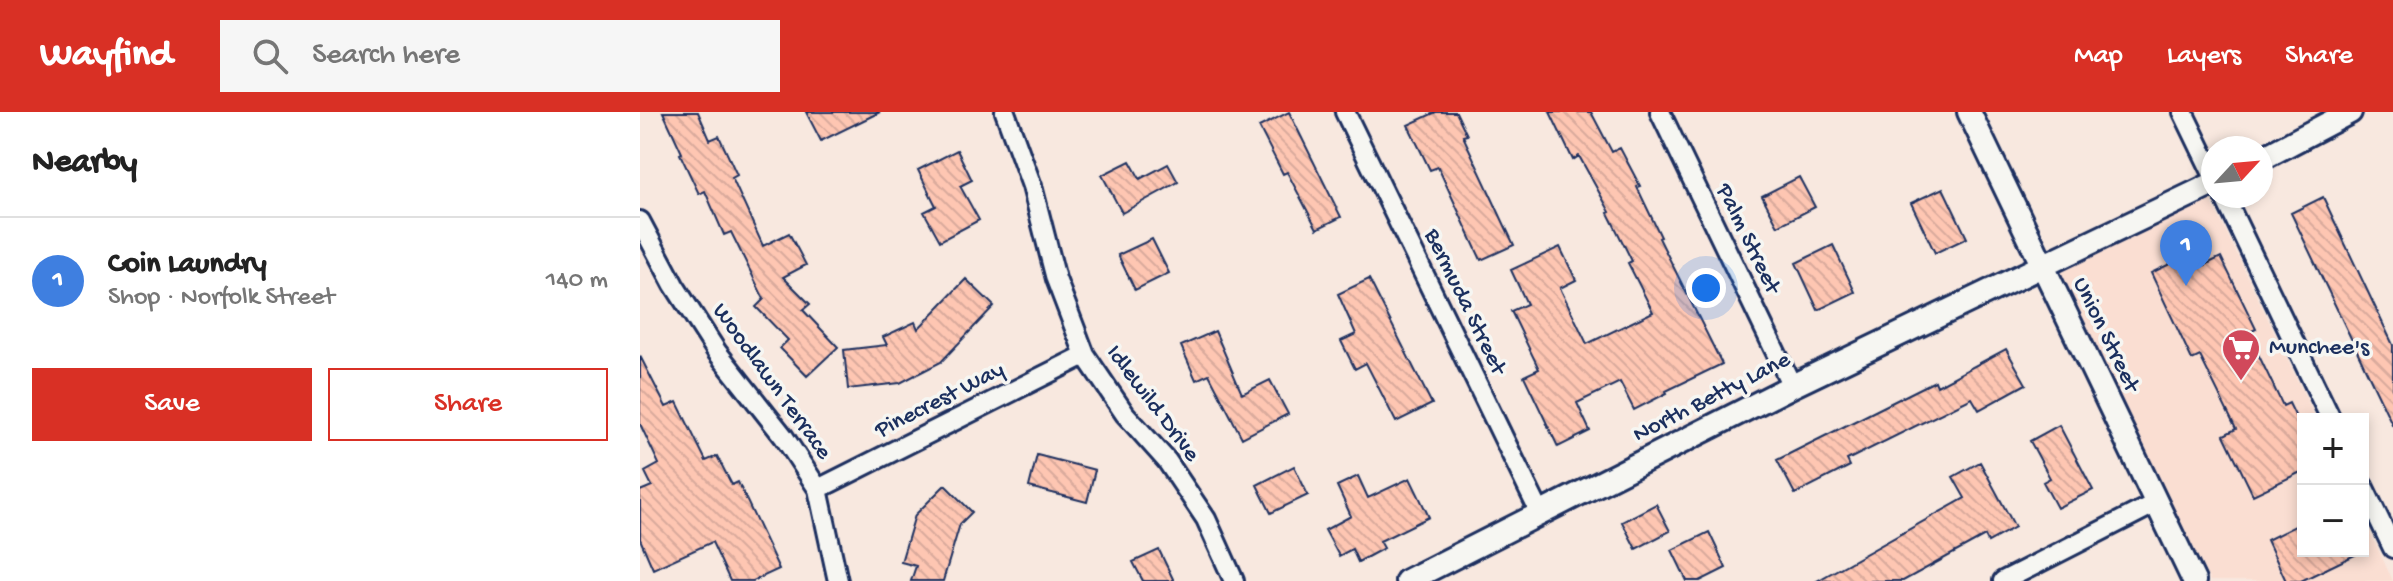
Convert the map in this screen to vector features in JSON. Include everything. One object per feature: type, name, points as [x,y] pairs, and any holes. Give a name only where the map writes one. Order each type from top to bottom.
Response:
[{"type":"street","name":"Idlewild Drive","points":[[1005,112],[1032,186],[1056,279],[1085,355],[1125,414],[1167,461],[1206,519],[1234,581]]},
{"type":"street","name":"Bermuda Street","points":[[1345,112],[1540,513]]},
{"type":"street","name":"Palm Street","points":[[1660,112],[1792,386]]},
{"type":"street","name":"Union Street","points":[[1969,112],[2194,581]]},
{"type":"street","points":[[2183,112],[2201,149]]},
{"type":"street","points":[[2273,153],[2350,112]]},
{"type":"street","name":"North Betty Lane","points":[[1407,581],[1792,386],[2201,190]]},
{"type":"street","points":[[2230,208],[2328,413]]},
{"type":"street","name":"Woodlawn Terrace","points":[[640,221],[674,285],[717,352],[784,437],[818,489],[838,581]]},
{"type":"street","name":"Pinecrest Way","points":[[818,489],[1085,355]]},
{"type":"street","points":[[2369,498],[2393,548]]},
{"type":"street","points":[[2003,581],[2156,503]]},
{"type":"shaded area","points":[[2201,202],[2201,208],[2215,208],[2313,413],[2297,413],[2297,557],[2369,557],[2369,530],[2393,581],[2210,581],[2059,270]]},
{"type":"building","points":[[663,112],[698,112],[710,140],[719,136],[737,175],[732,178],[763,246],[789,233],[806,265],[783,277],[810,304],[803,310],[838,347],[807,376],[780,348],[788,340],[756,307],[764,299],[731,232],[724,235],[705,191],[699,194]]},
{"type":"building","points":[[806,112],[880,112],[821,141]]},
{"type":"building","points":[[1289,112],[1341,217],[1317,229],[1259,127]]},
{"type":"building","points":[[1436,112],[1456,112],[1467,135],[1463,136],[1514,245],[1481,260],[1438,167],[1430,170],[1408,125]]},
{"type":"building","points":[[1550,112],[1591,112],[1612,152],[1620,148],[1640,186],[1637,187],[1659,238],[1722,364],[1634,410],[1620,382],[1577,403],[1590,431],[1558,447],[1524,376],[1539,369],[1511,311],[1527,304],[1511,270],[1560,247],[1576,280],[1560,288],[1587,344],[1653,312],[1628,263],[1632,261],[1610,212],[1579,156],[1573,160]]},
{"type":"building","points":[[957,150],[972,180],[960,186],[979,220],[940,241],[924,212],[936,206],[918,170]]},
{"type":"building","points":[[1130,161],[1140,179],[1168,164],[1178,182],[1122,213],[1102,175]]},
{"type":"building","points":[[1799,177],[1815,207],[1778,226],[1762,196]]},
{"type":"building","points":[[1943,188],[1967,238],[1935,253],[1911,203]]},
{"type":"building","points":[[2323,197],[2393,345],[2393,426],[2291,213]]},
{"type":"building","points":[[1152,239],[1169,273],[1135,290],[1118,255]]},
{"type":"building","points":[[1833,245],[1855,292],[1818,310],[1796,263]]},
{"type":"building","points":[[2199,250],[2205,265],[2221,257],[2256,329],[2248,333],[2283,406],[2289,403],[2297,420],[2297,474],[2253,495],[2224,435],[2236,429],[2200,356],[2192,360],[2151,273]]},
{"type":"building","points":[[966,279],[994,306],[941,362],[900,383],[848,389],[844,350],[887,345],[883,337],[915,322],[918,329]]},
{"type":"building","points":[[1369,279],[1432,404],[1396,422],[1366,363],[1355,369],[1341,341],[1356,334],[1338,294]]},
{"type":"building","points":[[1215,331],[1242,394],[1270,380],[1288,414],[1242,438],[1209,374],[1196,380],[1181,346]]},
{"type":"building","points":[[2006,349],[2026,384],[1979,410],[1972,398],[1847,460],[1850,466],[1795,494],[1777,460],[1935,381],[1937,386]]},
{"type":"building","points":[[640,356],[666,407],[677,402],[706,461],[717,456],[732,485],[738,482],[779,569],[753,581],[730,581],[712,542],[653,569],[640,539],[640,491],[652,486],[645,472],[659,464],[640,424]]},
{"type":"building","points":[[2059,425],[2093,490],[2057,508],[2043,482],[2050,478],[2030,441]]},
{"type":"building","points":[[1037,455],[1095,470],[1087,502],[1029,487]]},
{"type":"building","points":[[1980,462],[2015,527],[1988,542],[1985,536],[1903,581],[1817,581],[1965,498],[1953,477]]},
{"type":"building","points":[[1294,466],[1308,495],[1271,513],[1257,485]]},
{"type":"building","points":[[1358,476],[1368,498],[1410,478],[1429,517],[1380,541],[1384,548],[1358,562],[1352,549],[1339,556],[1325,530],[1351,516],[1337,486]]},
{"type":"building","points":[[945,485],[972,512],[960,524],[943,581],[911,581],[916,566],[901,562],[915,515]]},
{"type":"building","points":[[1656,504],[1670,531],[1636,549],[1622,522]]},
{"type":"building","points":[[2297,525],[2297,557],[2351,557],[2301,581],[2286,581],[2267,540]]},
{"type":"building","points":[[1709,532],[1726,568],[1700,581],[1687,581],[1672,550]]},
{"type":"building","points":[[1159,550],[1174,581],[1143,581],[1133,562]]},
{"type":"place","name":"Coin Laundry","points":[[2186,286]]},
{"type":"place","name":"Munchee's","points":[[2241,382]]}]
